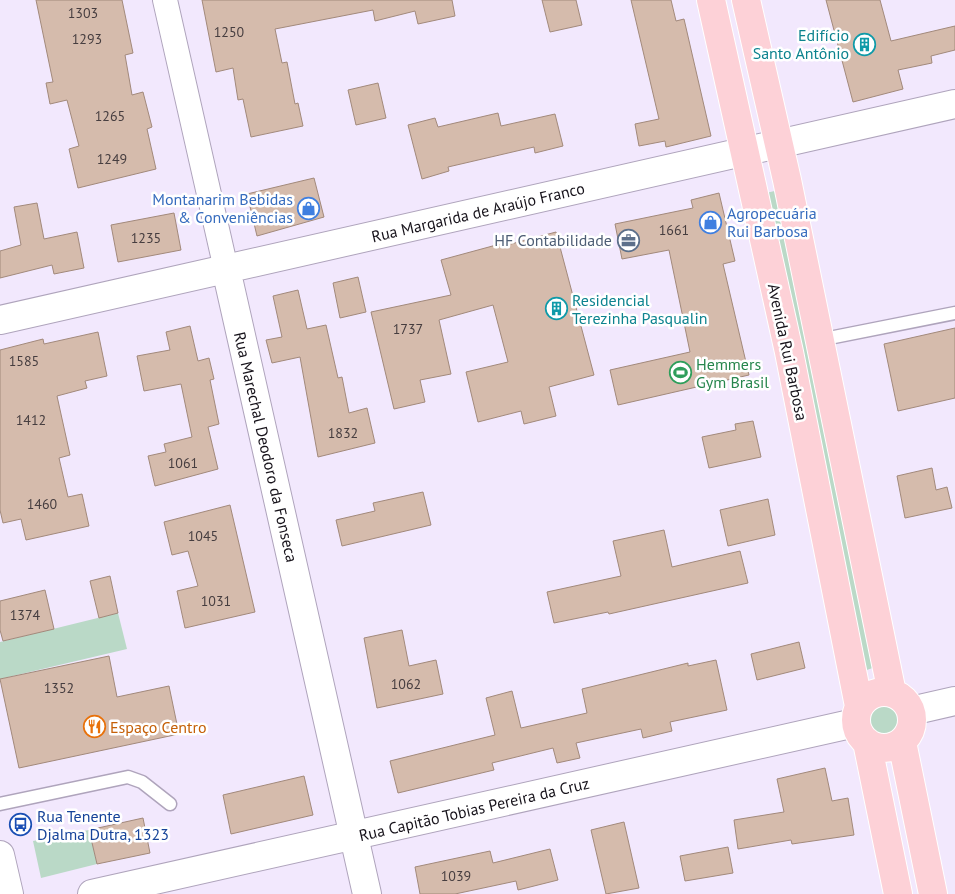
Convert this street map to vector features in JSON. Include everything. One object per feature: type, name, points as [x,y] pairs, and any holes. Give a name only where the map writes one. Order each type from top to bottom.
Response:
[{"type":"main road","name":"Avenida Rui Barbosa","points":[[711,0],[746,151],[789,352],[860,724],[898,894]]},
{"type":"main road","name":"Avenida Rui Barbosa","points":[[746,0],[779,144],[819,340],[901,702]]},
{"type":"main road","points":[[902,742],[884,748],[860,724],[873,694],[901,702],[912,724],[902,742],[933,894]]},
{"type":"street","name":"Rua Marechal Deodoro da Fonseca","points":[[165,0],[367,894]]},
{"type":"street","name":"Rua Margarida de Araújo Franco","points":[[0,320],[955,104]]},
{"type":"street","points":[[901,702],[955,701]]},
{"type":"street","name":"Rua Capitão Tobias Pereira da Cruz","points":[[92,894],[860,724]]},
{"type":"street","points":[[0,855],[9,894]]},
{"type":"lane","points":[[819,340],[955,313]]},
{"type":"lane","points":[[0,804],[128,777],[142,782],[170,804]]},
{"type":"green space","points":[[783,189],[884,664],[864,671],[766,193]]},
{"type":"green space","points":[[118,613],[127,649],[0,679],[0,642]]},
{"type":"green space","points":[[885,699],[895,705],[901,713],[904,720],[903,728],[894,739],[879,741],[866,732],[867,707],[879,700]]},
{"type":"green space","points":[[89,830],[97,864],[41,878],[33,841]]},
{"type":"building","points":[[36,0],[122,0],[133,53],[125,55],[132,95],[143,92],[152,127],[147,129],[156,169],[78,188],[69,149],[79,146],[67,100],[50,104],[46,83],[53,82]]},
{"type":"building","points":[[202,0],[452,0],[455,16],[418,24],[415,11],[375,21],[373,10],[275,29],[282,63],[287,62],[295,104],[298,103],[303,126],[251,137],[243,99],[238,100],[233,68],[216,72]]},
{"type":"building","points":[[542,0],[576,0],[582,25],[550,32]]},
{"type":"building","points":[[631,0],[671,0],[676,21],[684,19],[711,136],[666,147],[665,141],[639,146],[635,124],[659,119]]},
{"type":"building","name":"Edifício Santo Antônio","points":[[826,0],[880,0],[891,41],[955,26],[955,50],[931,56],[932,63],[898,70],[903,89],[853,102]]},
{"type":"building","points":[[378,83],[386,118],[356,125],[348,90]]},
{"type":"building","points":[[498,113],[501,126],[555,114],[563,146],[535,153],[534,147],[448,167],[449,171],[422,179],[408,125],[435,118],[438,127]]},
{"type":"building","points":[[314,178],[324,217],[257,236],[247,194]]},
{"type":"building","points":[[719,193],[735,261],[723,264],[749,375],[618,405],[610,370],[690,352],[669,250],[622,259],[615,224],[693,208],[691,200]]},
{"type":"building","points":[[37,203],[44,239],[77,232],[84,268],[54,274],[52,265],[0,278],[0,251],[21,245],[14,207]]},
{"type":"building","points":[[174,213],[181,250],[118,262],[111,225]]},
{"type":"building","points":[[556,232],[594,375],[549,387],[556,416],[524,424],[521,411],[478,422],[466,372],[508,362],[493,305],[439,320],[451,374],[420,380],[425,402],[394,409],[371,312],[451,295],[441,260],[511,241],[511,244]]},
{"type":"building","points":[[358,277],[366,312],[340,318],[333,283]]},
{"type":"building","points":[[298,290],[307,329],[326,325],[338,378],[342,377],[349,413],[367,408],[375,443],[318,457],[300,357],[272,363],[266,340],[282,337],[273,296]]},
{"type":"building","points":[[190,326],[198,361],[209,358],[214,379],[210,380],[219,424],[208,427],[218,469],[155,486],[148,456],[166,452],[164,444],[192,437],[181,384],[144,391],[137,356],[170,350],[166,332]]},
{"type":"building","points":[[955,328],[955,398],[898,411],[884,344]]},
{"type":"building","points":[[98,332],[107,376],[85,381],[87,388],[57,396],[70,455],[59,458],[68,497],[82,494],[89,526],[26,540],[21,519],[3,523],[0,510],[0,350],[43,339],[44,344]]},
{"type":"building","points":[[753,421],[761,457],[709,468],[702,437],[736,430],[735,424]]},
{"type":"building","points":[[932,468],[936,490],[947,487],[952,508],[905,518],[897,476]]},
{"type":"building","points":[[423,492],[431,525],[342,546],[336,520],[375,511],[373,503]]},
{"type":"building","points":[[768,499],[775,535],[728,546],[720,510]]},
{"type":"building","points":[[230,505],[255,612],[185,628],[177,591],[198,586],[188,551],[172,555],[164,522]]},
{"type":"building","points":[[664,530],[672,567],[740,551],[748,583],[609,614],[608,612],[554,623],[547,592],[621,576],[613,541]]},
{"type":"building","points":[[110,576],[118,613],[99,618],[90,581]]},
{"type":"building","points":[[45,590],[54,629],[3,641],[0,630],[0,601]]},
{"type":"building","points":[[402,630],[409,666],[436,660],[443,694],[377,708],[364,638]]},
{"type":"building","points":[[799,642],[805,668],[757,680],[751,654]]},
{"type":"building","name":"Espaço Centro","points":[[109,656],[117,697],[169,686],[179,734],[19,768],[0,679]]},
{"type":"building","points":[[716,660],[727,710],[670,722],[672,731],[643,738],[641,729],[576,743],[580,758],[557,763],[553,748],[492,763],[494,770],[398,793],[390,761],[495,735],[486,698],[512,691],[521,728],[587,713],[582,689],[688,663],[688,666]]},
{"type":"building","points":[[825,768],[832,801],[848,798],[854,835],[792,844],[791,840],[738,849],[734,820],[784,812],[777,779]]},
{"type":"building","points":[[304,776],[313,815],[231,834],[223,795]]},
{"type":"building","points":[[143,818],[150,853],[97,864],[89,830]]},
{"type":"building","points":[[624,822],[639,888],[606,894],[591,830]]},
{"type":"building","points":[[728,847],[733,873],[685,881],[680,856]]},
{"type":"building","points":[[550,849],[558,880],[518,890],[516,881],[455,894],[420,894],[415,867],[490,851],[493,863]]},
{"type":"place","name":"Edifício Santo Antônio","points":[[865,44]]},
{"type":"place","name":"Montanarim Bebidas & Conveniências","points":[[309,208]]},
{"type":"place","name":"Agropecuária Rui Barbosa","points":[[711,222]]},
{"type":"place","name":"HF Contabilidade","points":[[628,240]]},
{"type":"place","name":"Residencial Terezinha Pasqualin","points":[[556,309]]},
{"type":"place","name":"Hemmers Gym Brasil","points":[[680,373]]},
{"type":"place","name":"Espaço Centro","points":[[94,727]]},
{"type":"place","name":"Rua Tenente Djalma Dutra, 1323","points":[[21,825]]}]
